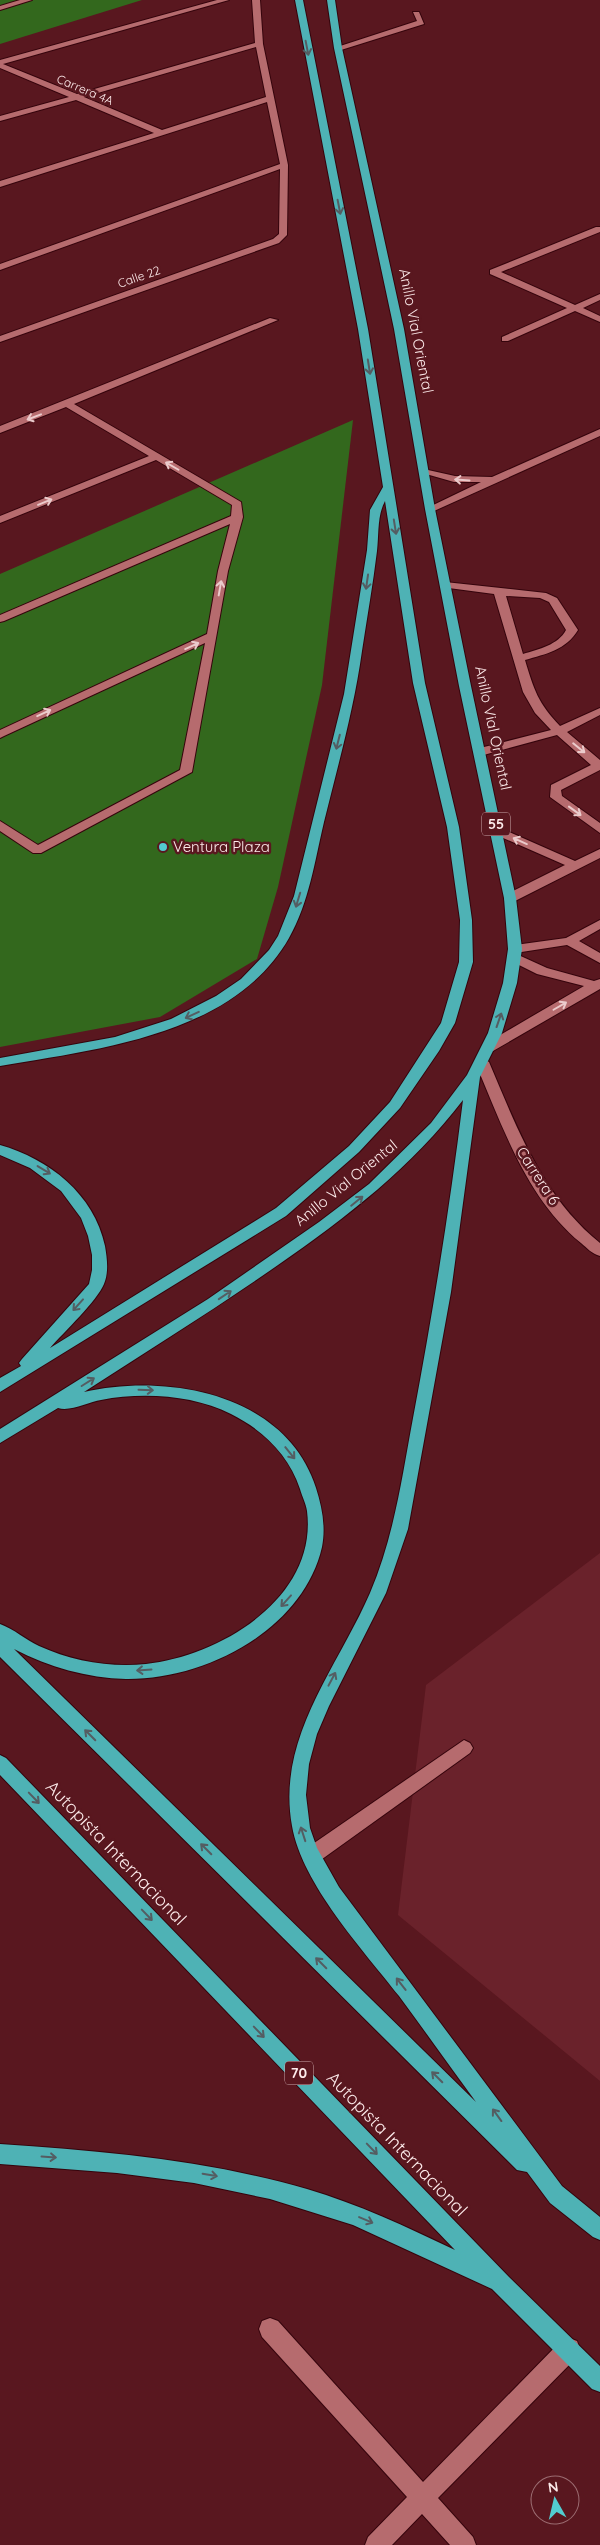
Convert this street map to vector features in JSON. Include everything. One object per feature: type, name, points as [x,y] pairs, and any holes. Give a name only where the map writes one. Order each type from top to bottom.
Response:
[{"type":"highway","name":"Anillo Vial Oriental","points":[[0,1386],[281,1212],[376,1128],[415,1078],[448,1023],[466,962],[466,920],[453,827],[420,683],[363,329],[299,0]]},
{"type":"highway","name":"Anillo Vial Oriental","points":[[0,1437],[212,1303],[351,1205],[416,1148],[473,1078],[482,1062],[503,1010],[510,983],[514,953],[510,898],[498,831],[445,585],[399,329],[338,48],[330,0]]},
{"type":"highway","points":[[0,1062],[117,1041],[176,1022],[221,999],[246,982],[274,952],[284,936],[300,896],[350,694],[372,550],[375,510],[389,485]]},
{"type":"highway","points":[[473,1078],[454,1228],[425,1400],[399,1533],[378,1593],[322,1697],[305,1740],[297,1788],[298,1808],[300,1826],[311,1856],[323,1877],[368,1942],[557,2196]]},
{"type":"highway","points":[[0,1150],[30,1162],[51,1174],[68,1189],[82,1206],[92,1224],[98,1243],[100,1264],[97,1284],[16,1376]]},
{"type":"highway","points":[[0,1631],[42,1655],[75,1666],[110,1671],[147,1671],[183,1664],[217,1653],[247,1637],[273,1616],[293,1593],[303,1576],[315,1541],[316,1514],[311,1488],[298,1464],[274,1436],[260,1424],[234,1408],[188,1394],[140,1389],[107,1392],[75,1400],[45,1411],[17,1426]]},
{"type":"highway","points":[[0,1646],[557,2196],[600,2230]]},
{"type":"highway","name":"Autopista Internacional","points":[[0,1763],[502,2284],[600,2380]]},
{"type":"highway","points":[[0,2154],[144,2166],[209,2175],[263,2186],[351,2214],[397,2233],[502,2284]]},
{"type":"street","points":[[0,8],[28,0]]},
{"type":"street","points":[[0,63],[225,0]]},
{"type":"street","points":[[0,267],[284,165],[269,100],[259,44],[256,0]]},
{"type":"street","points":[[338,48],[421,22],[416,14]]},
{"type":"street","points":[[0,119],[259,44]]},
{"type":"street","name":"Carrera 4A","points":[[0,63],[72,97],[162,133]]},
{"type":"street","points":[[0,184],[269,100]]},
{"type":"street","name":"Calle 22","points":[[0,339],[276,242],[284,235],[284,165]]},
{"type":"street","points":[[599,229],[493,272],[600,319]]},
{"type":"street","points":[[505,339],[600,297]]},
{"type":"street","points":[[0,430],[273,320]]},
{"type":"street","points":[[0,825],[37,850],[186,772],[200,711],[228,545],[238,517],[237,504],[68,404]]},
{"type":"street","points":[[430,509],[600,432]]},
{"type":"street","points":[[0,520],[155,456]]},
{"type":"street","points":[[423,470],[454,480],[468,481],[502,478]]},
{"type":"street","points":[[0,619],[238,517]]},
{"type":"street","points":[[445,585],[477,587],[499,592],[542,594],[554,600],[572,630],[569,636],[563,642],[518,659]]},
{"type":"street","points":[[499,592],[529,692],[539,711],[559,732],[600,765],[555,788],[556,797],[598,826]]},
{"type":"street","points":[[0,734],[212,636]]},
{"type":"street","points":[[480,752],[559,732],[600,711]]},
{"type":"street","points":[[498,831],[575,865]]},
{"type":"street","points":[[510,898],[600,853]]},
{"type":"street","points":[[514,953],[569,942],[600,924]]},
{"type":"street","points":[[569,942],[600,960]]},
{"type":"street","points":[[514,953],[542,971],[598,984]]},
{"type":"street","points":[[488,1048],[598,984]]},
{"type":"street","name":"Carrera 6","points":[[482,1062],[522,1157],[572,1226],[584,1239],[600,1251]]},
{"type":"street","points":[[311,1856],[464,1748]]},
{"type":"street","points":[[270,2329],[465,2545]]},
{"type":"street","points":[[376,2545],[569,2348]]},
{"type":"shaded area","points":[[600,1553],[600,2081],[398,1915],[426,1685]]},
{"type":"green space","points":[[0,0],[142,0],[0,44]]},
{"type":"green space","points":[[353,420],[322,685],[278,887],[257,959],[160,1017],[0,1047],[0,574]]},
{"type":"place","name":"Ventura Plaza","points":[[163,847]]}]
